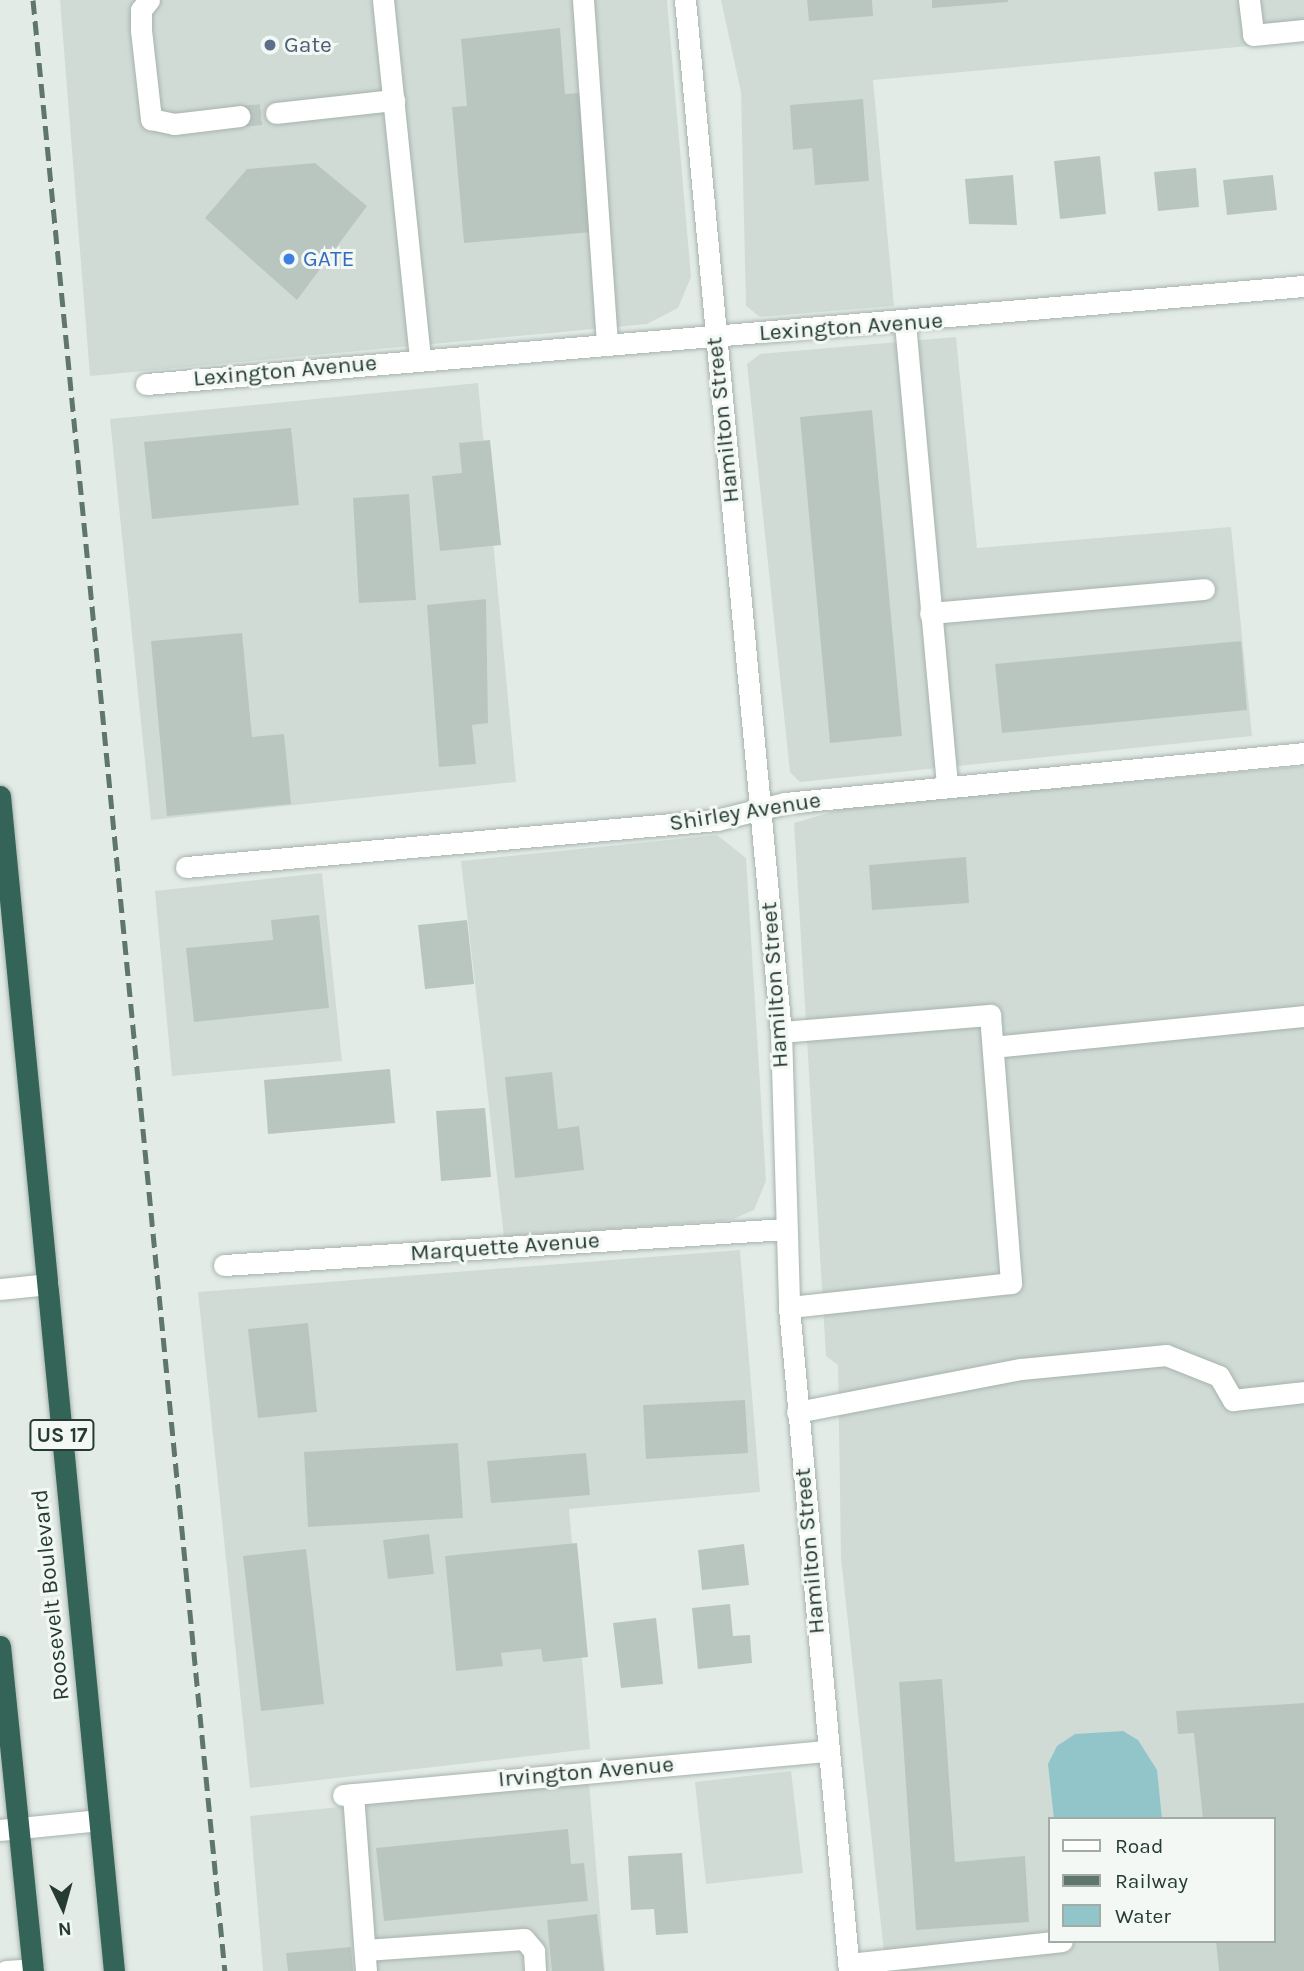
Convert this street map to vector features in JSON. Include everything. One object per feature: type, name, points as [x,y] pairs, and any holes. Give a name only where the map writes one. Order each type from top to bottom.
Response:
[{"type":"highway","name":"Roosevelt Boulevard","points":[[0,796],[4,878],[48,1284],[114,1971]]},
{"type":"highway","points":[[0,1646],[9,1830],[33,1970]]},
{"type":"street","points":[[149,0],[141,10],[141,30],[151,119],[174,124],[240,116]]},
{"type":"street","points":[[383,0],[420,359]]},
{"type":"street","points":[[583,0],[607,345]]},
{"type":"street","name":"Hamilton Street","points":[[685,0],[781,1032],[789,1307],[849,1967]]},
{"type":"street","points":[[1249,0],[1253,35],[1304,30]]},
{"type":"street","points":[[276,113],[394,100]]},
{"type":"street","name":"Lexington Avenue","points":[[146,384],[420,359],[905,323],[1304,286]]},
{"type":"street","points":[[905,323],[947,787]]},
{"type":"street","points":[[930,612],[1205,589]]},
{"type":"street","name":"Shirley Avenue","points":[[186,867],[717,820],[761,809],[947,787],[1304,753]]},
{"type":"street","points":[[781,1032],[990,1015],[1011,1283],[789,1307]]},
{"type":"street","points":[[993,1047],[1304,1016]]},
{"type":"street","name":"Marquette Avenue","points":[[224,1265],[786,1229]]},
{"type":"street","points":[[0,1289],[48,1284]]},
{"type":"street","points":[[797,1412],[1021,1369],[1166,1355],[1219,1376],[1233,1400],[1304,1392]]},
{"type":"street","name":"Irvington Avenue","points":[[366,1961],[348,1795],[829,1751]]},
{"type":"street","points":[[9,1830],[100,1820]]},
{"type":"street","points":[[366,1961],[524,1940],[534,1951],[535,1971]]},
{"type":"street","points":[[849,1967],[1048,1943]]},
{"type":"street","points":[[6,1971],[33,1970]]},
{"type":"shaded area","points":[[60,0],[667,0],[691,277],[678,308],[647,324],[90,376]]},
{"type":"shaded area","points":[[721,0],[1304,0],[1304,41],[873,80],[894,306],[760,317],[746,306],[741,92]]},
{"type":"shaded area","points":[[956,337],[977,548],[1231,527],[1252,736],[800,782],[790,772],[747,364],[760,354]]},
{"type":"shaded area","points":[[478,383],[516,782],[151,820],[110,419]]},
{"type":"shaded area","points":[[1304,766],[1304,1971],[886,1971],[841,1558],[838,1365],[826,1356],[794,823],[849,807]]},
{"type":"shaded area","points":[[717,835],[746,858],[766,1181],[754,1210],[731,1220],[504,1237],[461,861]]},
{"type":"shaded area","points":[[322,873],[342,1061],[172,1076],[155,891]]},
{"type":"shaded area","points":[[740,1250],[760,1492],[569,1509],[590,1749],[250,1788],[198,1292]]},
{"type":"shaded area","points":[[791,1771],[803,1873],[706,1884],[695,1782]]},
{"type":"shaded area","points":[[589,1782],[605,1971],[263,1971],[250,1816]]},
{"type":"water","points":[[1123,1731],[1138,1740],[1157,1770],[1162,1817],[1054,1817],[1048,1764],[1057,1746],[1075,1734]]},
{"type":"building","points":[[807,0],[872,0],[873,16],[809,21]]},
{"type":"building","points":[[932,0],[1008,0],[1008,2],[932,8]]},
{"type":"building","points":[[560,28],[565,94],[581,93],[592,232],[464,243],[452,107],[467,106],[461,39]]},
{"type":"building","points":[[863,99],[869,181],[815,185],[812,148],[793,150],[790,105]]},
{"type":"building","points":[[1100,156],[1106,214],[1060,219],[1054,161]]},
{"type":"building","name":"GATE","points":[[315,163],[367,206],[297,300],[205,218],[247,169]]},
{"type":"building","points":[[1196,168],[1199,207],[1158,211],[1154,172]]},
{"type":"building","points":[[1013,175],[1017,225],[969,224],[965,179]]},
{"type":"building","points":[[1273,175],[1277,210],[1227,215],[1223,180]]},
{"type":"building","points":[[872,410],[902,736],[830,743],[800,417]]},
{"type":"building","points":[[291,428],[299,505],[152,519],[144,442]]},
{"type":"building","points":[[490,440],[501,545],[440,551],[432,476],[462,473],[459,443]]},
{"type":"building","points":[[409,494],[416,600],[359,603],[353,498]]},
{"type":"building","points":[[486,599],[488,723],[472,725],[476,764],[439,767],[427,605]]},
{"type":"building","points":[[242,633],[252,737],[284,734],[291,804],[167,816],[151,641]]},
{"type":"building","points":[[1241,641],[1247,710],[1002,733],[995,664]]},
{"type":"building","points":[[966,857],[969,903],[872,910],[869,865]]},
{"type":"building","points":[[319,915],[329,1008],[194,1022],[186,948],[273,940],[271,920]]},
{"type":"building","points":[[467,920],[474,984],[425,989],[418,925]]},
{"type":"building","points":[[390,1069],[395,1123],[268,1134],[264,1080]]},
{"type":"building","points":[[552,1072],[558,1129],[579,1126],[584,1170],[515,1178],[505,1077]]},
{"type":"building","points":[[485,1108],[491,1177],[441,1181],[436,1111]]},
{"type":"building","points":[[308,1323],[317,1412],[258,1418],[248,1329]]},
{"type":"building","points":[[745,1400],[748,1453],[646,1459],[643,1405]]},
{"type":"building","points":[[458,1443],[463,1518],[308,1527],[304,1452]]},
{"type":"building","points":[[586,1453],[590,1495],[491,1503],[487,1461]]},
{"type":"building","points":[[429,1534],[434,1574],[388,1579],[383,1540]]},
{"type":"building","points":[[577,1543],[588,1657],[543,1662],[541,1649],[501,1653],[503,1666],[456,1671],[445,1556]]},
{"type":"building","points":[[744,1544],[749,1585],[702,1590],[698,1550]]},
{"type":"building","points":[[306,1549],[324,1704],[261,1711],[243,1556]]},
{"type":"building","points":[[730,1604],[733,1636],[750,1635],[752,1663],[698,1669],[692,1608]]},
{"type":"building","points":[[656,1618],[663,1684],[621,1688],[613,1623]]},
{"type":"building","points":[[942,1679],[955,1862],[1025,1856],[1029,1922],[916,1930],[899,1682]]},
{"type":"building","points":[[1304,1703],[1304,1971],[1219,1971],[1216,1943],[1276,1943],[1276,1817],[1203,1817],[1194,1733],[1178,1734],[1176,1711]]},
{"type":"building","points":[[568,1829],[571,1864],[584,1863],[588,1901],[384,1921],[376,1848]]},
{"type":"building","points":[[682,1853],[688,1933],[656,1935],[654,1909],[631,1910],[628,1856]]},
{"type":"building","points":[[597,1914],[604,1971],[552,1971],[547,1920]]},
{"type":"building","points":[[351,1947],[353,1971],[288,1971],[286,1953]]},
{"type":"tunnel","points":[[240,116],[276,113]]},
{"type":"railway","points":[[33,0],[225,1971]]},
{"type":"place","name":"Gate","points":[[270,45]]},
{"type":"place","name":"GATE","points":[[289,259]]}]
